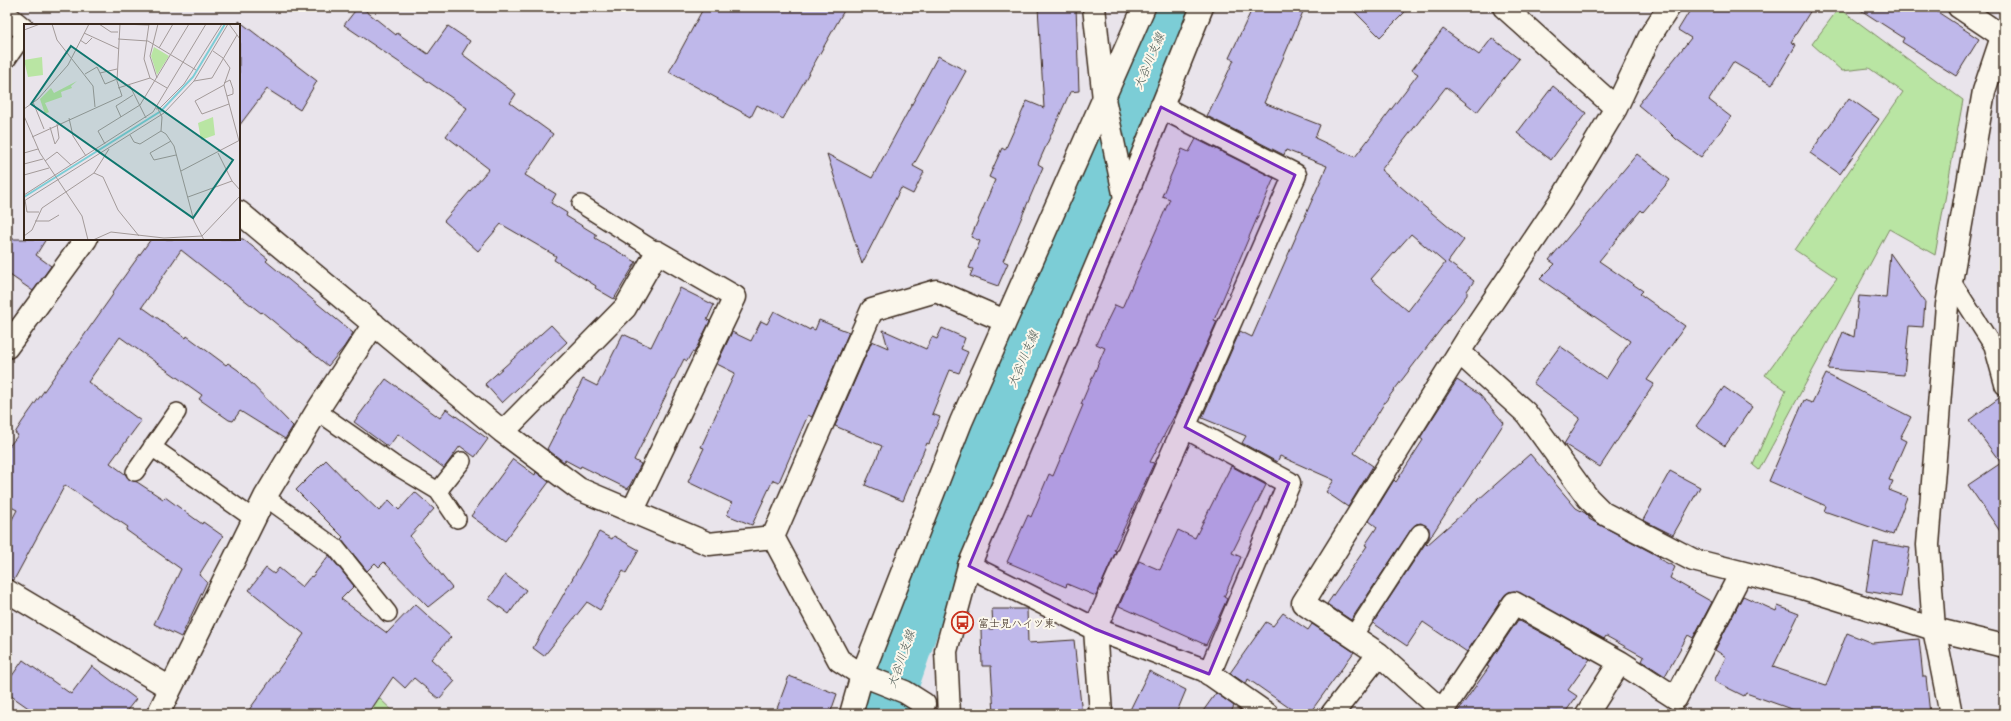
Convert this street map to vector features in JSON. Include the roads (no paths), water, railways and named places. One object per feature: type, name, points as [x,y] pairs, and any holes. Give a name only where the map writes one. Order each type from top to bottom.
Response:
[{"type":"street","points":[[1094,7],[1104,99],[1125,198]]},
{"type":"street","points":[[851,714],[869,678],[961,422],[1144,7]]},
{"type":"street","points":[[949,714],[946,686],[946,651],[969,566],[1125,198],[1202,7]]},
{"type":"street","points":[[1504,7],[1616,108]]},
{"type":"street","points":[[1669,7],[1650,36],[1616,108],[1562,200],[1459,352],[1303,603],[1379,654],[1432,702],[1440,714],[1514,604],[1620,662],[1676,698],[1741,573]]},
{"type":"street","points":[[1951,714],[1934,629],[1928,545],[1947,305],[1984,91],[2003,33],[1958,7]]},
{"type":"street","points":[[7,16],[24,31]]},
{"type":"street","points":[[1101,714],[1095,629],[1295,175],[1161,107]]},
{"type":"street","points":[[240,213],[503,432],[579,489],[709,544],[773,537]]},
{"type":"street","points":[[7,347],[85,240]]},
{"type":"street","points":[[503,432],[625,308],[657,252],[735,297],[632,512]]},
{"type":"street","points":[[773,537],[872,310],[936,291],[1005,321]]},
{"type":"street","points":[[158,714],[265,497],[317,411],[374,324]]},
{"type":"street","points":[[1459,352],[1526,413],[1588,498],[1603,513],[1693,560],[1803,588],[1934,629],[2004,646]]},
{"type":"street","points":[[1185,427],[1289,483],[1209,674]]},
{"type":"street","points":[[773,537],[840,660],[869,678],[905,692],[921,709],[946,686]]},
{"type":"street","points":[[969,566],[1095,629],[1204,670],[1267,714]]},
{"type":"street","points":[[7,591],[170,688]]},
{"type":"street","points":[[1332,714],[1379,654]]},
{"type":"street","points":[[1587,714],[1620,662]]},
{"type":"lane","points":[[7,58],[24,33]]},
{"type":"lane","points":[[581,204],[657,252]]},
{"type":"lane","points":[[1951,280],[1993,346],[2004,386]]},
{"type":"lane","points":[[317,411],[393,464],[438,491],[457,518]]},
{"type":"lane","points":[[135,472],[176,412]]},
{"type":"lane","points":[[152,447],[254,519]]},
{"type":"lane","points":[[438,491],[462,461]]},
{"type":"lane","points":[[265,497],[336,548],[388,613]]},
{"type":"lane","points":[[1353,636],[1420,533]]},
{"type":"waterway","name":"大谷川支線","points":[[882,714],[918,609],[1172,7]]},
{"type":"place","name":"富士見ハイツ東","points":[[963,623]]}]
